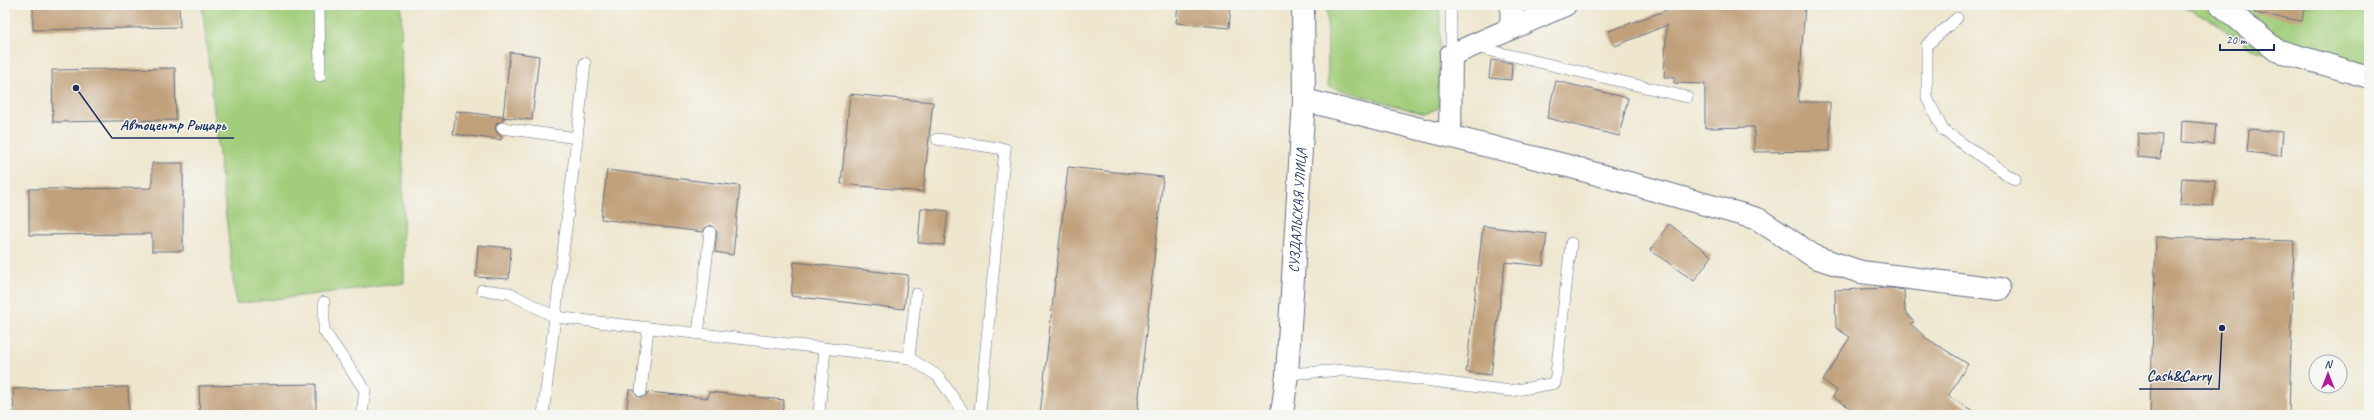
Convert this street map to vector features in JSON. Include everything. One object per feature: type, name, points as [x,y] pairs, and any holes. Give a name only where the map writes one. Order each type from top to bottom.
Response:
[{"type":"street","name":"СУЗДАЛЬСКАЯ УЛИЦА","points":[[1282,415],[1287,374],[1304,100],[1303,5]]},
{"type":"street","points":[[1511,28],[1512,5]]},
{"type":"street","points":[[1450,136],[1451,55],[1565,5]]},
{"type":"street","points":[[2220,5],[2276,50],[2369,77]]},
{"type":"street","points":[[1304,100],[1450,136],[1758,219],[1814,257],[1860,272],[1999,289]]},
{"type":"lane","points":[[319,5],[320,76]]},
{"type":"lane","points":[[1451,5],[1451,55]]},
{"type":"lane","points":[[1957,18],[1927,45],[1927,98],[1943,130],[2015,180]]},
{"type":"lane","points":[[1471,46],[1687,97]]},
{"type":"lane","points":[[543,415],[585,63]]},
{"type":"lane","points":[[502,128],[577,138]]},
{"type":"lane","points":[[937,139],[1005,148],[980,412],[977,415]]},
{"type":"lane","points":[[698,334],[710,232]]},
{"type":"lane","points":[[1287,374],[1345,370],[1511,391],[1555,384],[1571,243]]},
{"type":"lane","points":[[482,290],[509,293],[555,317],[909,358],[938,376],[965,415]]},
{"type":"lane","points":[[909,358],[916,294]]},
{"type":"lane","points":[[324,302],[324,331],[365,390],[362,415]]},
{"type":"lane","points":[[641,391],[648,328]]},
{"type":"lane","points":[[819,413],[825,349]]},
{"type":"green space","points":[[202,5],[401,5],[404,283],[236,304]]},
{"type":"green space","points":[[1327,5],[1440,5],[1439,108],[1424,114],[1328,86]]},
{"type":"green space","points":[[2177,5],[2369,5],[2369,84],[2255,50],[2194,10]]},
{"type":"building","points":[[33,5],[179,5],[180,27],[33,30]]},
{"type":"building","points":[[1178,5],[1231,5],[1229,28],[1176,23]]},
{"type":"building","points":[[1681,5],[1805,5],[1798,102],[1830,102],[1830,151],[1754,152],[1754,127],[1705,128],[1705,84],[1674,83],[1674,77],[1664,77],[1667,25],[1615,46],[1609,31]]},
{"type":"building","points":[[2254,5],[2305,5],[2302,21],[2254,13]]},
{"type":"building","points":[[510,52],[539,56],[532,120],[503,117]]},
{"type":"building","points":[[1491,60],[1512,63],[1511,80],[1489,78]]},
{"type":"building","points":[[175,68],[176,120],[53,122],[52,70]]},
{"type":"building","points":[[1556,81],[1628,98],[1619,136],[1547,118]]},
{"type":"building","points":[[850,94],[933,102],[923,192],[841,184]]},
{"type":"building","points":[[456,111],[503,117],[503,121],[497,123],[495,127],[497,133],[501,135],[501,140],[453,134]]},
{"type":"building","points":[[2182,121],[2216,124],[2214,144],[2181,142]]},
{"type":"building","points":[[2249,129],[2283,132],[2281,156],[2247,152]]},
{"type":"building","points":[[2138,133],[2162,135],[2160,159],[2137,157]]},
{"type":"building","points":[[152,163],[183,163],[183,251],[152,251],[152,234],[29,235],[29,189],[152,188]]},
{"type":"building","points":[[1068,167],[1163,177],[1137,415],[1040,415]]},
{"type":"building","points":[[607,170],[740,186],[733,255],[715,252],[717,232],[711,225],[705,228],[703,232],[601,219]]},
{"type":"building","points":[[2182,178],[2215,180],[2213,206],[2180,204]]},
{"type":"building","points":[[921,208],[948,211],[944,245],[918,243]]},
{"type":"building","points":[[1669,224],[1712,256],[1694,281],[1650,250]]},
{"type":"building","points":[[1483,226],[1547,234],[1543,266],[1505,262],[1491,375],[1466,372]]},
{"type":"building","points":[[2156,237],[2294,241],[2289,415],[2150,415]]},
{"type":"building","points":[[478,245],[511,248],[509,279],[476,277]]},
{"type":"building","points":[[794,262],[908,275],[904,309],[791,296]]},
{"type":"building","points":[[1890,288],[1904,290],[1905,312],[1914,322],[1911,324],[1926,338],[1968,364],[1948,396],[1980,415],[1862,415],[1833,397],[1837,390],[1823,381],[1850,337],[1836,328],[1835,290]]},
{"type":"building","points":[[316,384],[316,415],[200,415],[199,386]]},
{"type":"building","points":[[128,387],[129,415],[14,415],[13,389]]},
{"type":"building","points":[[629,390],[634,390],[637,396],[641,398],[648,392],[708,398],[709,392],[784,400],[782,415],[626,415]]},
{"type":"place","name":"Автоцентр Рыцарь","points":[[76,88]]},
{"type":"place","name":"Cash&Carry","points":[[2222,328]]}]
